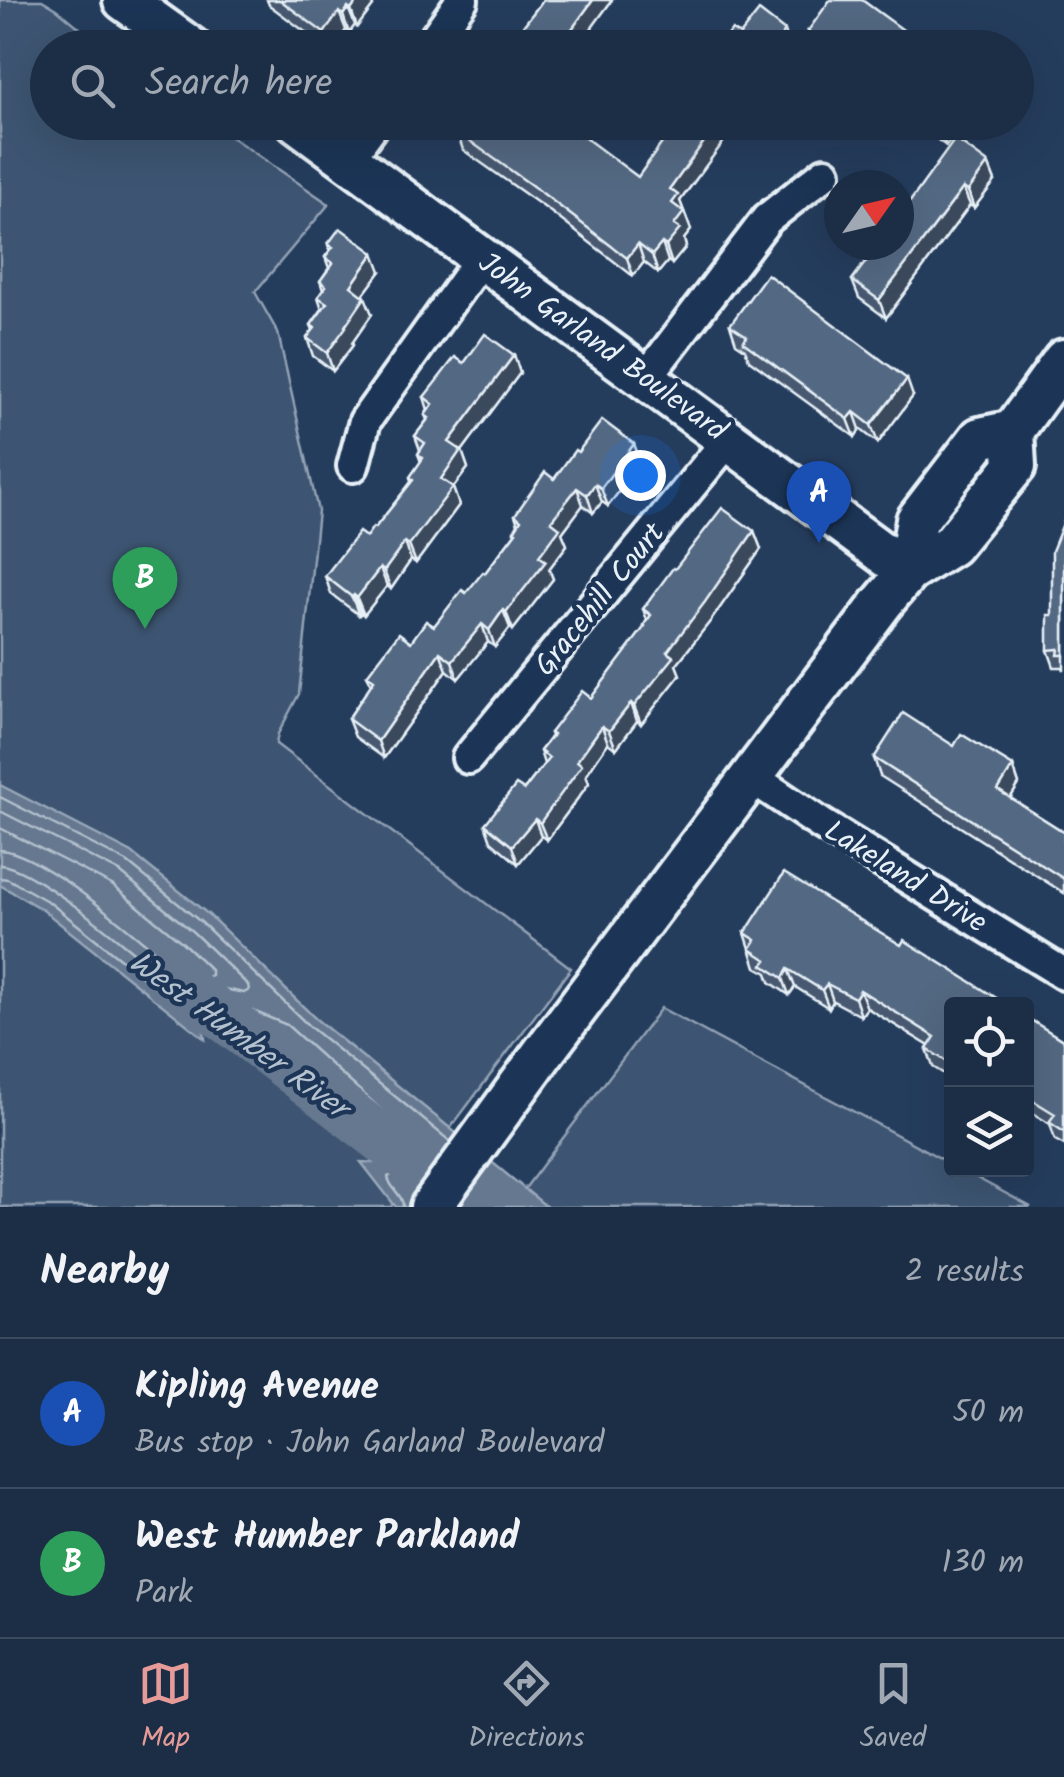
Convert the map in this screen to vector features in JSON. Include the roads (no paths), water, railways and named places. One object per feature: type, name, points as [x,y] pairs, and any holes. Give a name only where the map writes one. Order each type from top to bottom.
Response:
[{"type":"main road","points":[[124,0],[166,30]]},
{"type":"main road","name":"John Garland Boulevard","points":[[322,140],[908,572]]},
{"type":"main road","points":[[431,1207],[750,776],[908,572],[916,520],[980,438],[1012,430],[1064,360]]},
{"type":"street","points":[[441,30],[462,0]]},
{"type":"street","points":[[348,159],[361,140]]},
{"type":"street","points":[[646,378],[767,219],[824,174]]},
{"type":"street","points":[[353,466],[365,420],[482,257]]},
{"type":"street","name":"Gracehill Court","points":[[468,758],[729,439]]},
{"type":"street","name":"Lakeland Drive","points":[[750,776],[1064,974]]},
{"type":"water","points":[[0,785],[132,853],[209,915],[316,1019],[547,1207],[396,1207],[361,1162],[410,1164],[390,1131],[280,1032],[227,1011],[202,1020],[205,1039],[43,910],[0,885]]},
{"type":"waterway","name":"West Humber River","points":[[167,978],[471,1207]]},
{"type":"place","name":"Kipling Avenue","points":[[819,543]]},
{"type":"place","name":"West Humber Parkland","points":[[145,629]]}]
